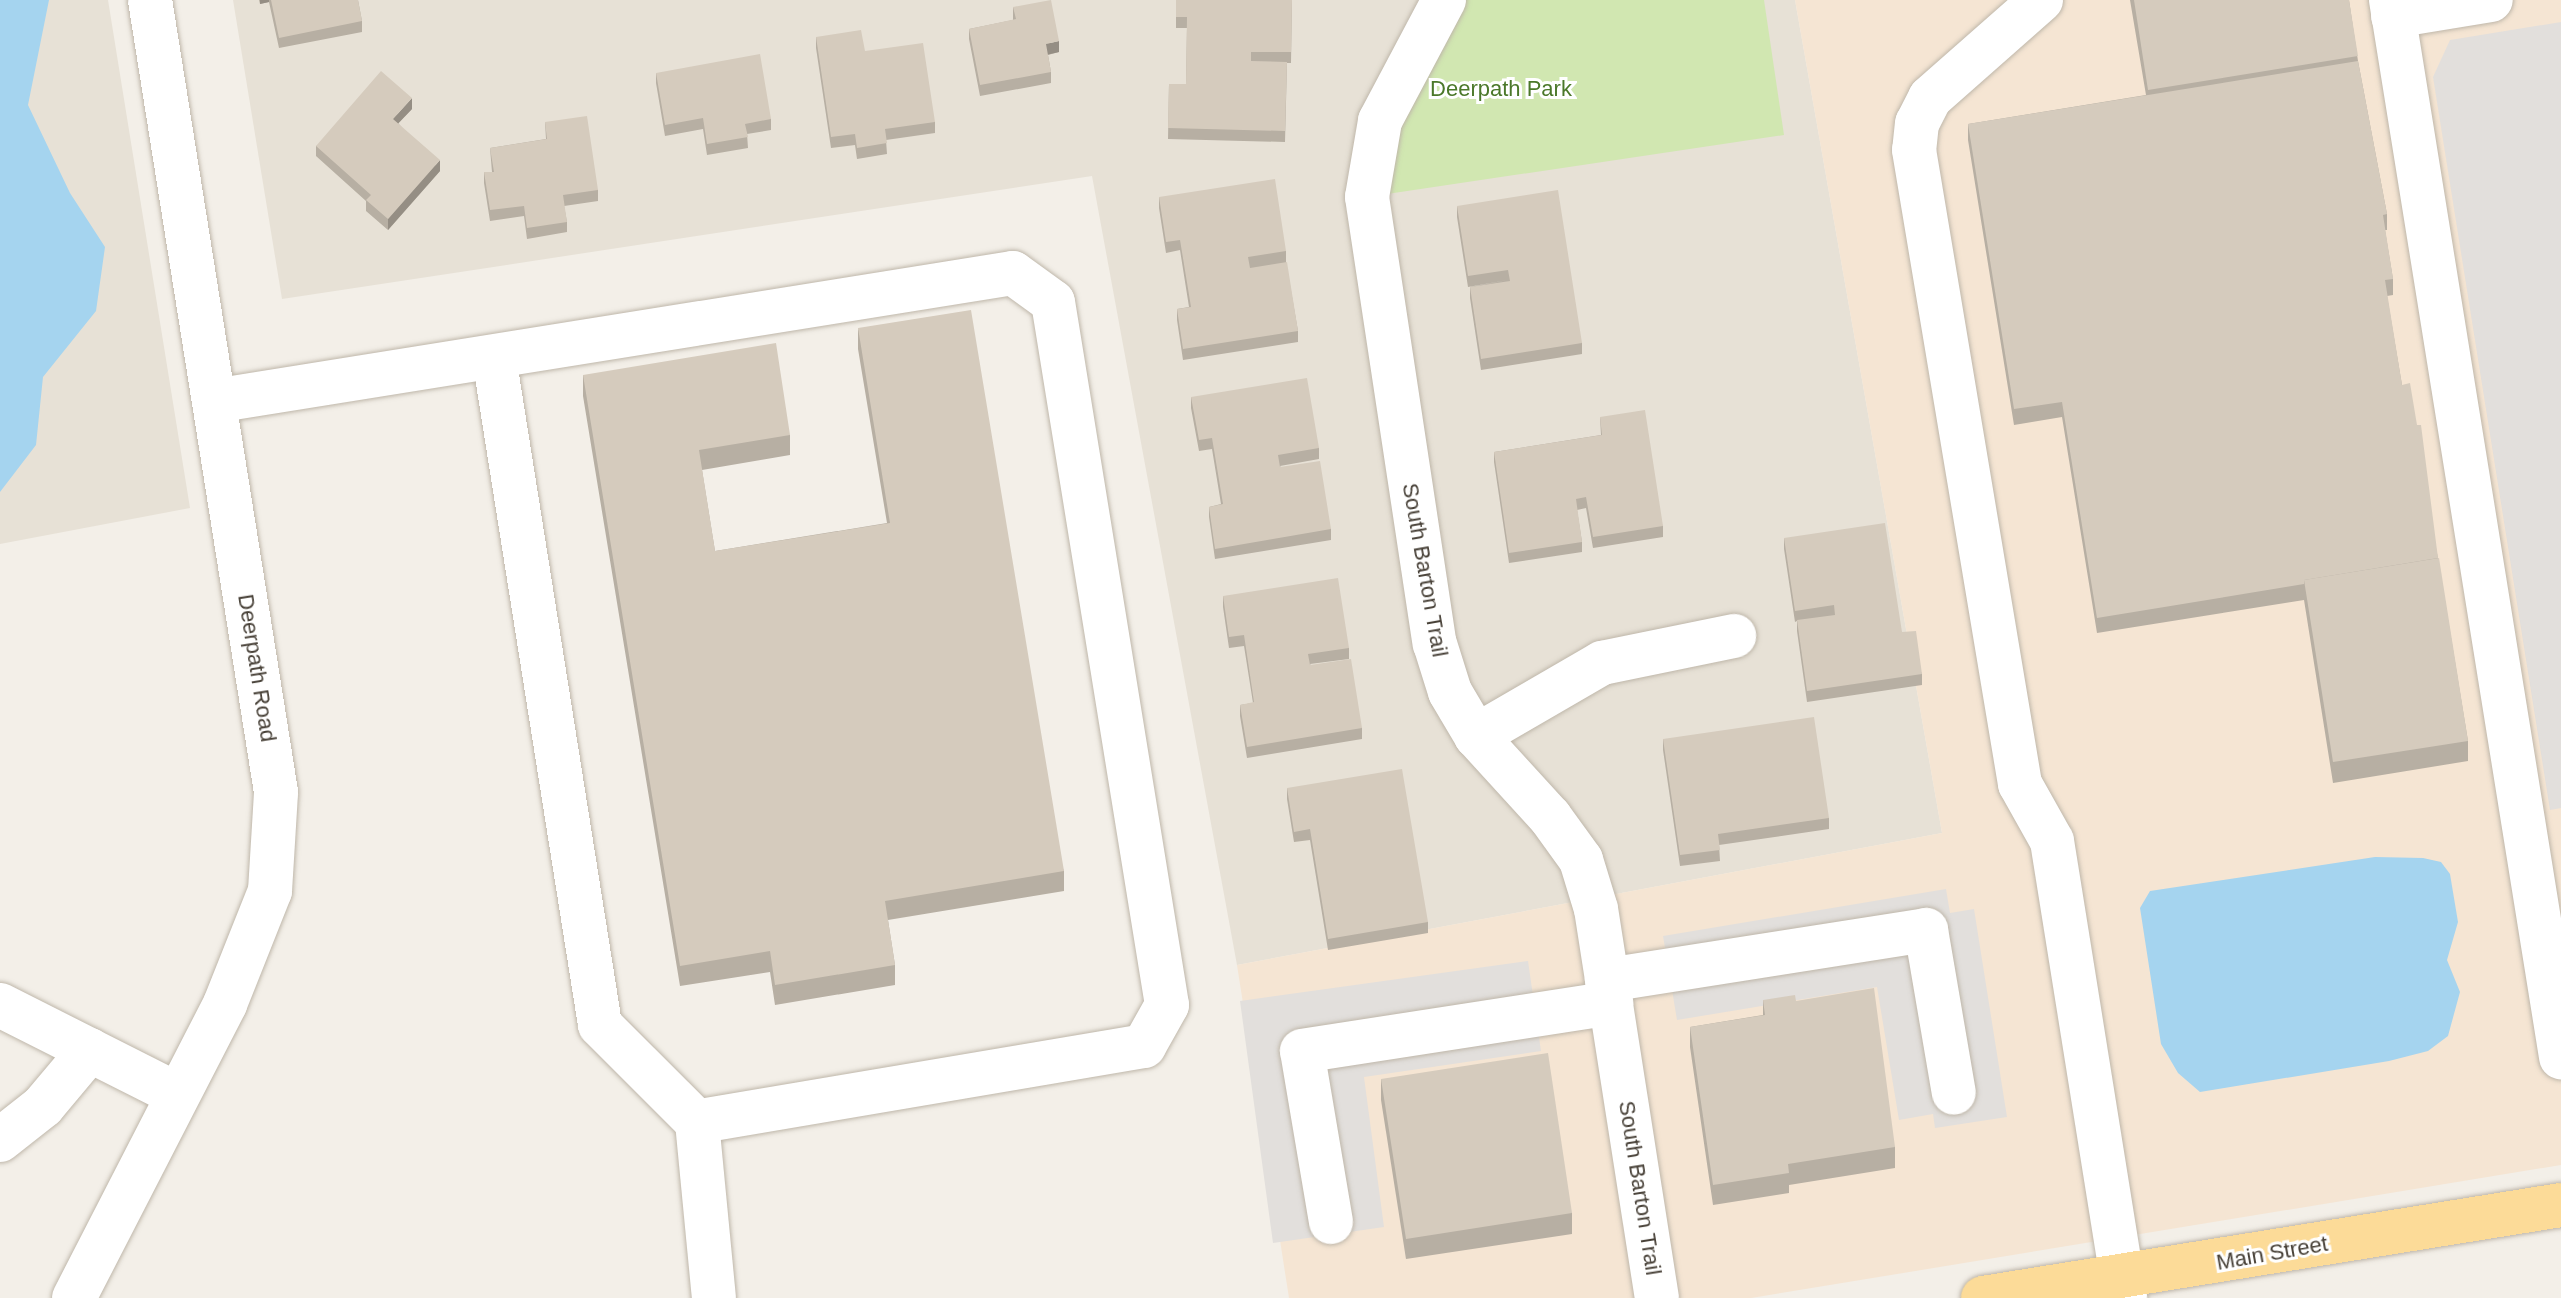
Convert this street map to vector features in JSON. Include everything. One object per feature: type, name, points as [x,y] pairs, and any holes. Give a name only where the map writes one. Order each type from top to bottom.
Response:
[{"type":"main road","name":"Main Street","points":[[1983,1298],[2124,1288],[2561,1205]]},
{"type":"street","name":"Deerpath Road","points":[[74,1298],[225,1004],[270,891],[276,792],[150,0]]},
{"type":"street","name":"South Barton Trail","points":[[1444,0],[1380,121],[1367,197],[1435,644],[1450,692],[1476,736],[1550,817],[1581,860],[1596,909],[1657,1298]]},
{"type":"street","points":[[2041,0],[1930,98],[1917,123],[1914,150],[2020,784],[2052,841],[2124,1288]]},
{"type":"street","points":[[2491,0],[2392,8],[2561,1057]]},
{"type":"street","points":[[214,401],[1013,273],[1053,302],[1167,1005],[1144,1046],[697,1122]]},
{"type":"street","points":[[494,357],[600,1025],[697,1122],[714,1298]]},
{"type":"street","points":[[1476,736],[1602,663],[1734,636]]},
{"type":"street","points":[[1331,1222],[1302,1051],[1926,930],[1954,1093]]},
{"type":"street","points":[[0,1005],[178,1095]]},
{"type":"street","points":[[0,1140],[43,1106],[90,1050]]},
{"type":"shaded area","points":[[0,0],[108,0],[190,508],[0,544]]},
{"type":"shaded area","points":[[233,0],[1795,0],[1942,833],[1237,965],[1092,176],[282,299]]},
{"type":"shaded area","points":[[1795,0],[2561,0],[2561,1165],[1751,1298],[1289,1298],[1237,965],[1942,833]]},
{"type":"shaded area","points":[[2561,22],[2561,808],[2550,810],[2433,77],[2450,40]]},
{"type":"shaded area","points":[[1946,889],[1950,913],[1974,909],[2007,1117],[1935,1128],[1933,1114],[1899,1120],[1877,987],[1677,1020],[1663,936]]},
{"type":"shaded area","points":[[1528,961],[1541,1051],[1364,1077],[1384,1227],[1273,1243],[1240,1001]]},
{"type":"green space","name":"Deerpath Park","points":[[1444,0],[1764,0],[1784,135],[1367,197]]},
{"type":"water","points":[[0,0],[49,0],[28,105],[70,193],[105,247],[96,311],[43,377],[36,445],[0,492]]},
{"type":"water","points":[[2375,857],[2423,858],[2441,862],[2450,874],[2458,922],[2447,960],[2460,992],[2448,1036],[2428,1051],[2389,1061],[2200,1092],[2178,1073],[2161,1044],[2140,908],[2150,891]]},
{"type":"building","points":[[271,0],[358,0],[362,21],[279,38]]},
{"type":"building","points":[[1051,0],[1059,41],[1046,44],[1051,72],[980,85],[969,29],[1016,19],[1013,7]]},
{"type":"building","points":[[1176,0],[1292,0],[1291,52],[1251,52],[1251,61],[1287,62],[1285,131],[1168,128],[1169,84],[1186,84],[1187,17],[1176,17]]},
{"type":"building","points":[[2134,0],[2349,0],[2358,56],[2148,90]]},
{"type":"building","points":[[861,30],[865,51],[923,43],[935,122],[885,129],[887,143],[857,148],[855,134],[831,137],[816,37]]},
{"type":"building","points":[[760,54],[771,119],[745,124],[748,137],[707,144],[703,118],[665,125],[656,73]]},
{"type":"building","points":[[2358,61],[2387,214],[2383,215],[2393,279],[2385,280],[2402,385],[2410,383],[2417,425],[2421,425],[2438,558],[2097,618],[2062,402],[2014,409],[1968,124]]},
{"type":"building","points":[[381,71],[412,98],[393,119],[440,160],[388,219],[366,200],[371,195],[316,146]]},
{"type":"building","points":[[587,116],[598,190],[563,195],[567,222],[527,228],[524,206],[490,210],[484,172],[494,172],[490,148],[547,139],[545,122]]},
{"type":"building","points":[[1275,179],[1286,251],[1248,257],[1250,268],[1287,262],[1298,331],[1183,349],[1177,309],[1191,307],[1180,240],[1166,242],[1159,197]]},
{"type":"building","points":[[1558,190],[1582,343],[1481,359],[1470,287],[1510,281],[1508,270],[1468,276],[1457,206]]},
{"type":"building","points":[[971,310],[1064,871],[885,901],[895,965],[775,985],[770,951],[680,966],[583,375],[776,343],[790,435],[699,450],[715,551],[890,523],[858,328]]},
{"type":"building","points":[[1307,378],[1319,448],[1278,455],[1280,467],[1320,461],[1331,529],[1215,549],[1209,507],[1223,504],[1212,438],[1199,440],[1191,397]]},
{"type":"building","points":[[1645,410],[1663,526],[1593,537],[1586,497],[1576,499],[1582,542],[1509,553],[1494,452],[1602,435],[1600,417]]},
{"type":"building","points":[[1885,523],[1902,632],[1916,631],[1922,674],[1807,691],[1797,620],[1835,615],[1834,605],[1795,611],[1784,538]]},
{"type":"building","points":[[2439,558],[2468,741],[2333,762],[2304,580]]},
{"type":"building","points":[[1338,578],[1349,648],[1308,654],[1310,665],[1351,659],[1362,728],[1247,747],[1240,705],[1254,702],[1244,635],[1229,637],[1223,596]]},
{"type":"building","points":[[1814,717],[1829,818],[1718,834],[1720,850],[1680,855],[1663,739]]},
{"type":"building","points":[[1402,769],[1428,922],[1328,939],[1310,829],[1294,832],[1287,788]]},
{"type":"building","points":[[1874,988],[1895,1147],[1788,1164],[1789,1173],[1713,1185],[1690,1027],[1765,1015],[1763,1000],[1795,995],[1796,1001]]},
{"type":"building","points":[[1548,1053],[1572,1213],[1406,1239],[1381,1079]]}]
